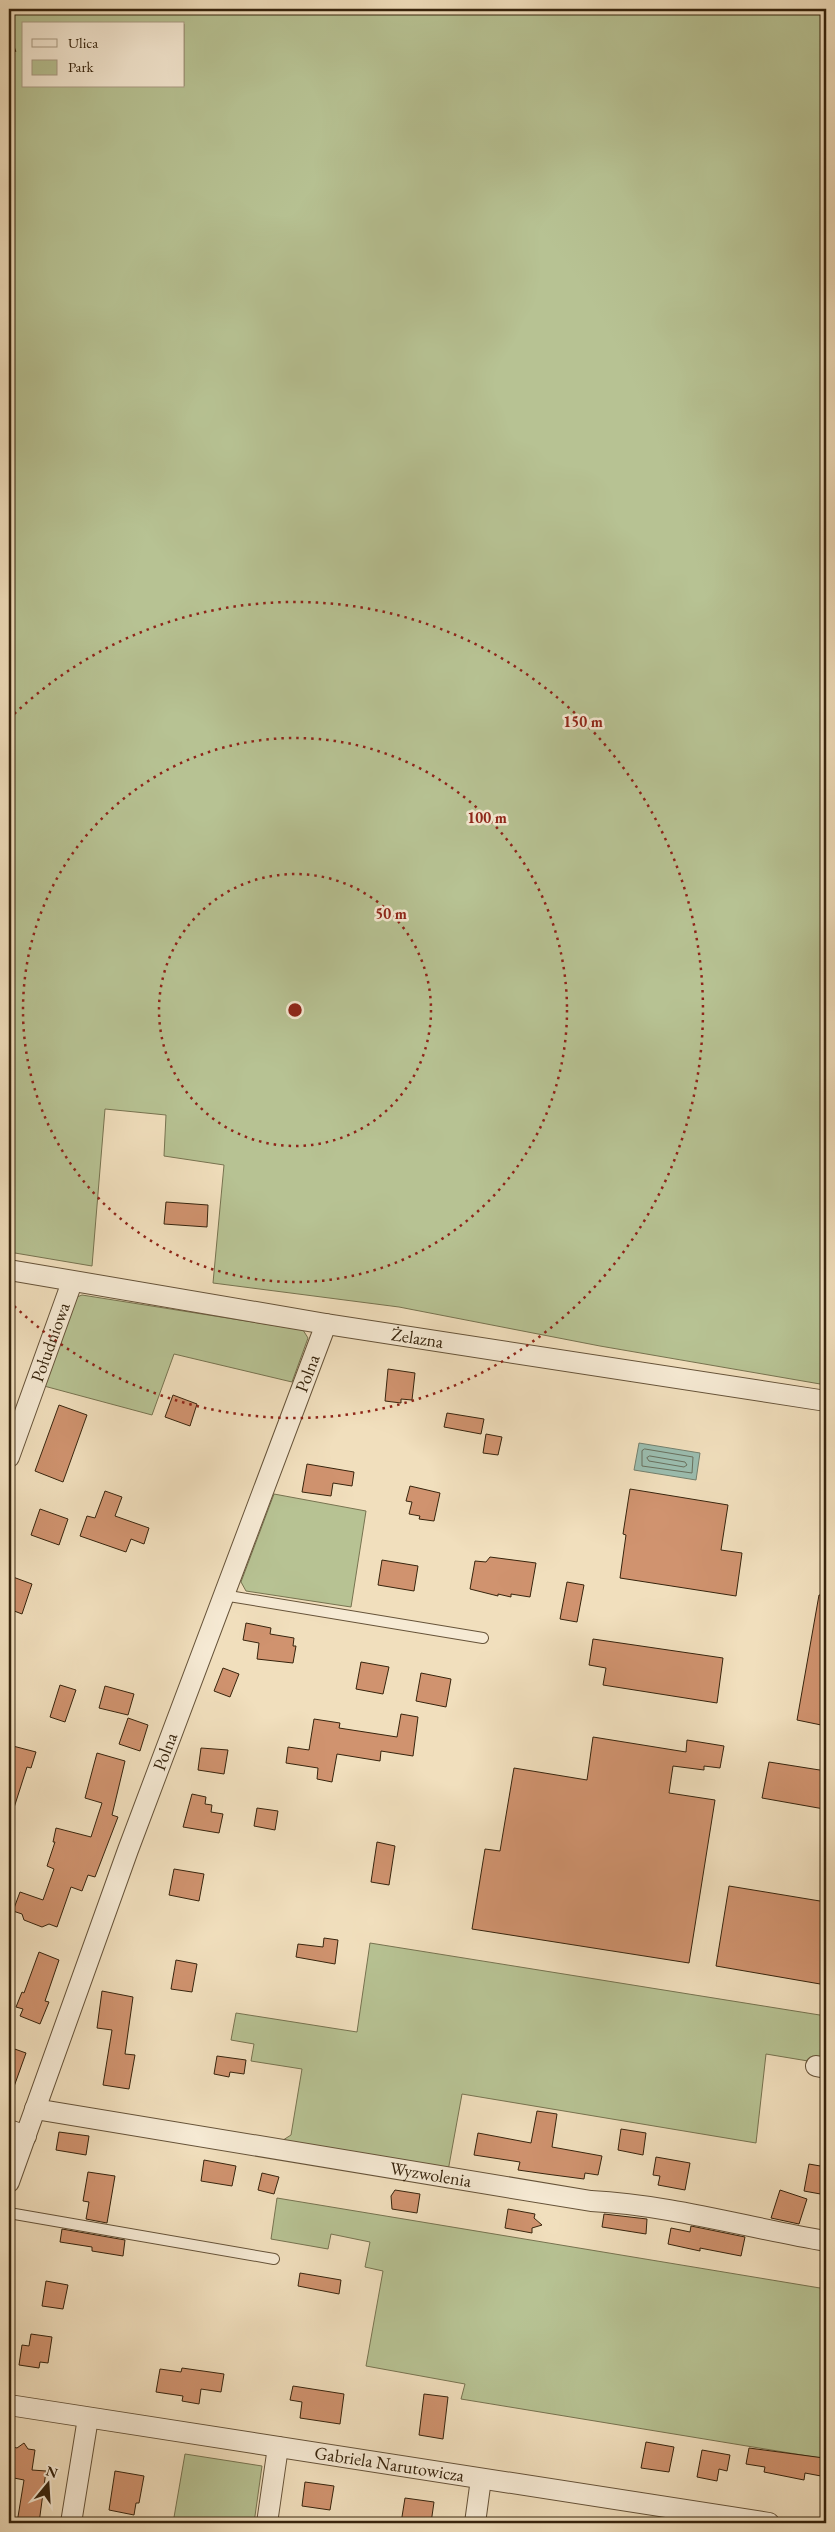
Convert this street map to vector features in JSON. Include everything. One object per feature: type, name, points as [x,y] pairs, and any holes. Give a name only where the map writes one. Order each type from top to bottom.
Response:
[{"type":"street","name":"Żelazna","points":[[9,1270],[326,1324],[826,1400]]},
{"type":"street","name":"Południowa","points":[[9,1457],[72,1282]]},
{"type":"street","name":"Polna","points":[[9,2182],[17,2133],[35,2109],[128,1850],[326,1324]]},
{"type":"street","name":"Wyzwolenia","points":[[35,2109],[582,2200],[614,2202],[715,2219],[760,2230],[826,2241]]},
{"type":"street","name":"Gabriela Narutowicza","points":[[9,2405],[481,2479],[675,2516],[769,2523]]},
{"type":"street","points":[[71,2523],[88,2418]]},
{"type":"street","points":[[267,2523],[278,2447]]},
{"type":"street","points":[[474,2523],[481,2479]]},
{"type":"lane","points":[[223,1595],[483,1638]]},
{"type":"lane","points":[[9,2213],[274,2259]]},
{"type":"path","points":[[9,36],[15,52]]},
{"type":"green space","points":[[9,9],[826,9],[826,1385],[600,1346],[399,1307],[213,1283],[224,1165],[164,1156],[166,1115],[105,1109],[92,1266],[9,1252]]},
{"type":"green space","points":[[82,1295],[303,1330],[308,1338],[292,1382],[174,1354],[152,1415],[44,1386],[77,1297]]},
{"type":"green space","points":[[274,1494],[366,1511],[351,1607],[246,1591],[241,1582]]},
{"type":"green space","points":[[370,1943],[826,2016],[826,2064],[766,2054],[756,2143],[462,2094],[448,2171],[280,2142],[291,2135],[302,2069],[251,2061],[254,2044],[231,2040],[236,2013],[357,2032]]},
{"type":"green space","points":[[277,2198],[826,2289],[826,2459],[461,2399],[465,2384],[366,2366],[383,2271],[365,2267],[370,2242],[331,2234],[328,2249],[271,2239]]},
{"type":"green space","points":[[185,2454],[262,2466],[254,2523],[173,2523]]},
{"type":"water","points":[[639,1443],[700,1453],[696,1480],[634,1470]]},
{"type":"building","points":[[166,1202],[208,1205],[207,1227],[164,1224]]},
{"type":"building","points":[[388,1369],[415,1373],[412,1400],[401,1399],[401,1403],[385,1401]]},
{"type":"building","points":[[173,1395],[197,1404],[190,1426],[165,1417]]},
{"type":"building","points":[[59,1405],[87,1415],[63,1482],[35,1471]]},
{"type":"building","points":[[447,1413],[484,1419],[481,1434],[444,1427]]},
{"type":"building","points":[[486,1434],[502,1437],[498,1455],[483,1453]]},
{"type":"building","points":[[307,1464],[354,1472],[352,1486],[333,1483],[331,1496],[302,1492]]},
{"type":"building","points":[[410,1486],[440,1493],[434,1521],[419,1519],[420,1516],[409,1514],[412,1502],[406,1501]]},
{"type":"building","points":[[630,1489],[728,1505],[721,1550],[742,1553],[736,1596],[620,1578],[626,1535],[623,1534]]},
{"type":"building","points":[[105,1491],[122,1497],[115,1516],[149,1528],[144,1544],[131,1539],[126,1552],[80,1536],[87,1516],[95,1518]]},
{"type":"building","points":[[40,1509],[68,1519],[59,1545],[31,1535]]},
{"type":"building","points":[[490,1557],[536,1563],[530,1597],[511,1594],[511,1597],[498,1594],[498,1596],[470,1589],[475,1561],[486,1562]]},
{"type":"building","points":[[382,1560],[418,1566],[414,1591],[378,1585]]},
{"type":"building","points":[[13,1577],[32,1584],[22,1614],[9,1609],[9,1588]]},
{"type":"building","points":[[567,1582],[584,1585],[577,1622],[560,1619]]},
{"type":"building","points":[[819,1595],[826,1595],[826,1726],[797,1720]]},
{"type":"building","points":[[246,1623],[271,1628],[270,1634],[294,1638],[293,1646],[296,1646],[293,1663],[257,1659],[259,1643],[243,1640]]},
{"type":"building","points":[[593,1639],[723,1658],[717,1703],[603,1685],[606,1668],[589,1665]]},
{"type":"building","points":[[361,1662],[389,1667],[383,1694],[356,1689]]},
{"type":"building","points":[[223,1668],[239,1674],[230,1697],[214,1691]]},
{"type":"building","points":[[421,1673],[451,1679],[446,1707],[416,1701]]},
{"type":"building","points":[[60,1685],[76,1690],[65,1722],[50,1717]]},
{"type":"building","points":[[105,1686],[134,1694],[128,1715],[99,1708]]},
{"type":"building","points":[[401,1714],[418,1717],[413,1756],[381,1751],[380,1761],[337,1754],[332,1782],[317,1779],[318,1768],[286,1763],[288,1747],[309,1750],[314,1719],[340,1723],[339,1728],[397,1737]]},
{"type":"building","points":[[128,1718],[148,1725],[140,1751],[119,1744]]},
{"type":"building","points":[[593,1737],[686,1752],[687,1740],[724,1746],[720,1768],[704,1766],[704,1770],[673,1766],[669,1793],[715,1800],[689,1963],[472,1929],[485,1849],[500,1851],[514,1768],[587,1780]]},
{"type":"building","points":[[9,1745],[36,1752],[31,1768],[27,1767],[12,1814],[9,1814]]},
{"type":"building","points":[[201,1748],[228,1750],[224,1774],[198,1770]]},
{"type":"building","points":[[97,1753],[125,1761],[112,1815],[118,1817],[95,1877],[88,1875],[82,1891],[71,1887],[57,1927],[49,1924],[42,1927],[24,1920],[22,1914],[13,1911],[20,1892],[43,1900],[54,1869],[47,1866],[55,1842],[53,1842],[56,1828],[91,1837],[102,1803],[85,1798]]},
{"type":"building","points":[[769,1762],[826,1771],[824,1809],[762,1798]]},
{"type":"building","points":[[192,1794],[206,1797],[205,1804],[212,1805],[211,1812],[223,1814],[219,1833],[183,1827]]},
{"type":"building","points":[[257,1808],[278,1811],[275,1830],[254,1826]]},
{"type":"building","points":[[377,1842],[395,1846],[389,1885],[371,1882]]},
{"type":"building","points":[[174,1869],[204,1874],[199,1901],[169,1895]]},
{"type":"building","points":[[729,1886],[826,1902],[826,1985],[716,1966]]},
{"type":"building","points":[[324,1938],[338,1940],[335,1964],[296,1957],[298,1944],[323,1947]]},
{"type":"building","points":[[39,1952],[59,1960],[45,2001],[49,2002],[40,2024],[20,2016],[23,2009],[16,2007],[22,1992],[24,1993]]},
{"type":"building","points":[[176,1960],[197,1964],[192,1992],[171,1989]]},
{"type":"building","points":[[102,1991],[133,1997],[125,2054],[135,2055],[129,2089],[103,2085],[112,2030],[97,2028]]},
{"type":"building","points":[[9,2047],[26,2053],[11,2095],[9,2095]]},
{"type":"building","points":[[217,2056],[246,2060],[244,2074],[230,2072],[229,2077],[214,2074]]},
{"type":"building","points":[[537,2111],[557,2114],[552,2147],[602,2156],[598,2175],[585,2173],[584,2179],[518,2170],[520,2162],[474,2155],[478,2133],[531,2143]]},
{"type":"building","points":[[621,2129],[646,2133],[643,2155],[618,2150]]},
{"type":"building","points":[[59,2132],[89,2136],[86,2155],[56,2150]]},
{"type":"building","points":[[656,2157],[690,2163],[685,2190],[658,2185],[660,2176],[653,2175]]},
{"type":"building","points":[[204,2160],[236,2166],[232,2186],[201,2181]]},
{"type":"building","points":[[809,2164],[826,2167],[826,2195],[804,2191]]},
{"type":"building","points":[[88,2172],[115,2176],[107,2223],[86,2219],[89,2202],[83,2201]]},
{"type":"building","points":[[262,2173],[279,2177],[274,2194],[258,2190]]},
{"type":"building","points":[[395,2190],[420,2194],[417,2213],[392,2209],[391,2196]]},
{"type":"building","points":[[780,2190],[807,2199],[799,2224],[771,2218]]},
{"type":"building","points":[[508,2209],[535,2214],[534,2218],[542,2225],[532,2228],[532,2233],[505,2228]]},
{"type":"building","points":[[604,2214],[647,2219],[646,2234],[602,2227]]},
{"type":"building","points":[[691,2226],[745,2237],[741,2256],[700,2248],[700,2251],[668,2244],[671,2228],[690,2232]]},
{"type":"building","points":[[62,2229],[125,2240],[123,2256],[92,2251],[92,2247],[60,2242]]},
{"type":"building","points":[[300,2273],[341,2280],[339,2294],[298,2286]]},
{"type":"building","points":[[46,2281],[68,2285],[63,2309],[42,2306]]},
{"type":"building","points":[[31,2334],[52,2337],[48,2363],[40,2362],[39,2368],[19,2365],[22,2345],[29,2346]]},
{"type":"building","points":[[182,2368],[224,2374],[221,2392],[201,2389],[199,2404],[182,2401],[183,2396],[156,2392],[160,2369],[181,2372]]},
{"type":"building","points":[[293,2386],[344,2394],[340,2424],[300,2418],[302,2402],[290,2400]]},
{"type":"building","points":[[424,2394],[448,2397],[443,2439],[419,2435]]},
{"type":"building","points":[[646,2442],[674,2447],[669,2472],[641,2468]]},
{"type":"building","points":[[24,2443],[28,2449],[35,2450],[32,2470],[46,2471],[39,2523],[17,2523],[24,2480],[9,2477],[9,2456],[10,2446],[17,2448]]},
{"type":"building","points":[[749,2448],[824,2458],[821,2476],[805,2473],[804,2480],[764,2472],[765,2467],[746,2464]]},
{"type":"building","points":[[702,2450],[730,2455],[727,2471],[719,2469],[717,2481],[697,2477]]},
{"type":"building","points":[[115,2471],[144,2476],[139,2503],[136,2503],[134,2515],[109,2510]]},
{"type":"building","points":[[305,2482],[334,2486],[330,2510],[302,2506]]},
{"type":"building","points":[[405,2498],[434,2502],[431,2523],[401,2523]]}]
